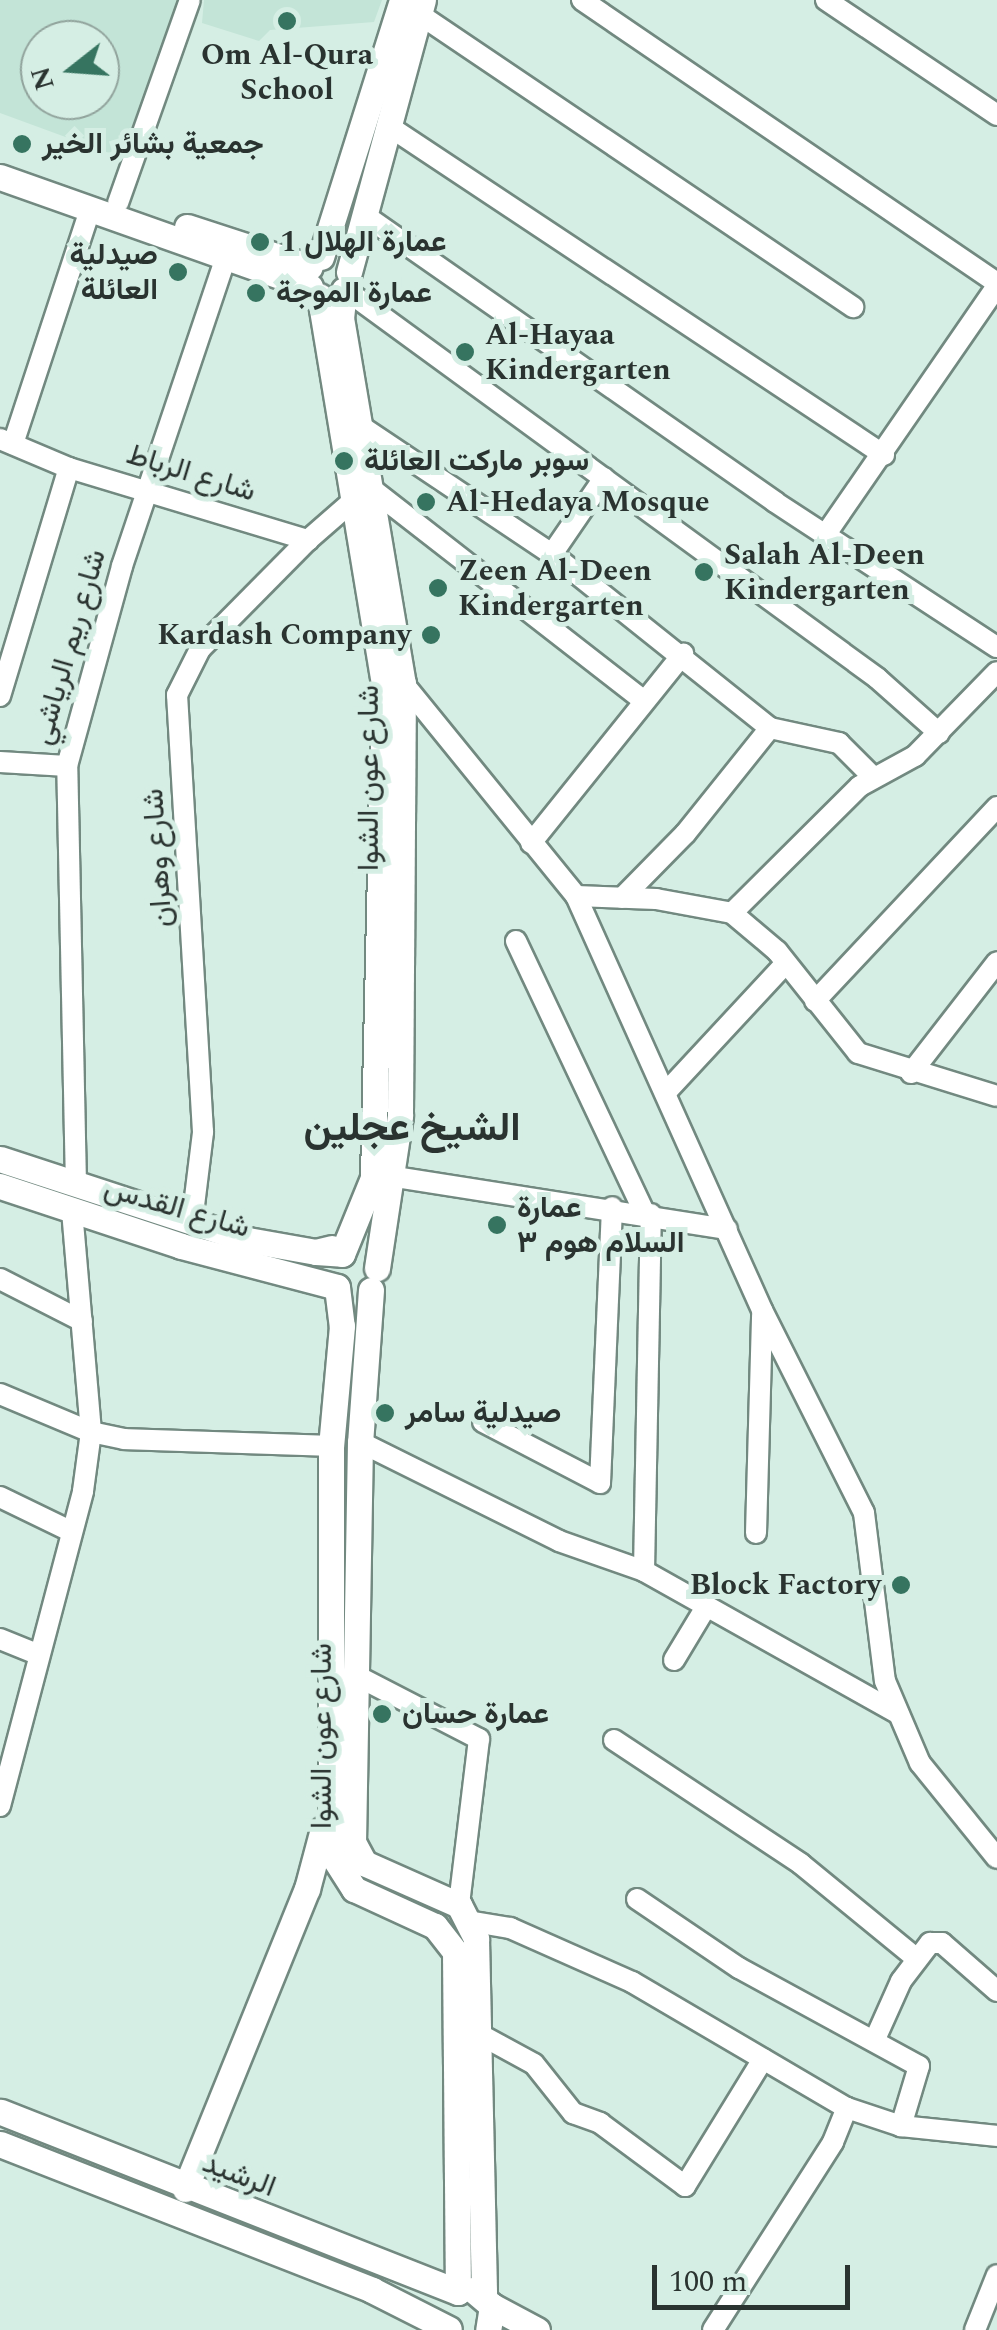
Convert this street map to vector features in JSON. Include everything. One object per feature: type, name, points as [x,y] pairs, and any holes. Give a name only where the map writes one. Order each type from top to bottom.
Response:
[{"type":"main road","name":"شارع عون الشوا","points":[[354,1889],[335,1866],[327,1804],[331,1446],[340,1316],[332,1273],[374,1178],[380,1108],[384,684],[364,495],[362,427],[330,281],[367,217],[414,5]]},
{"type":"main road","name":"شارع عون الشوا","points":[[414,5],[330,281],[364,495],[403,683],[395,1177],[374,1279],[360,1442],[354,1674],[356,1852],[364,1863],[463,1913]]},
{"type":"main road","points":[[0,161],[330,281]]},
{"type":"main road","points":[[0,177],[225,260],[330,281]]},
{"type":"main road","name":"شارع القدس","points":[[0,1159],[74,1198],[357,1296],[374,1279]]},
{"type":"main road","name":"شارع القدس","points":[[0,1186],[192,1222],[316,1252],[348,1244]]},
{"type":"main road","points":[[348,1244],[363,1252],[374,1279]]},
{"type":"main road","points":[[312,1278],[340,1316]]},
{"type":"main road","name":"شارع عون الشوا","points":[[186,2188],[307,1889],[327,1804]]},
{"type":"main road","points":[[307,1889],[321,1883],[354,1889],[448,1936],[455,1952],[467,2028],[488,2310],[537,2330]]},
{"type":"main road","points":[[449,2329],[445,2308],[458,2292],[467,2028],[476,1939],[463,1913]]},
{"type":"main road","name":"الرشيد","points":[[0,2112],[458,2292],[488,2310]]},
{"type":"main road","name":"الرشيد","points":[[0,2144],[372,2290],[449,2329]]},
{"type":"street","points":[[118,203],[190,0]]},
{"type":"street","points":[[582,0],[997,284],[884,456],[828,530]]},
{"type":"street","points":[[826,0],[997,115]]},
{"type":"street","points":[[414,5],[852,308]]},
{"type":"street","points":[[390,127],[884,456]]},
{"type":"street","points":[[7,441],[90,210]]},
{"type":"street","points":[[367,217],[775,502],[828,530],[997,647]]},
{"type":"street","name":"شارع ريم الرياشي","points":[[0,1806],[92,1432],[74,1198],[66,766],[148,491],[225,260]]},
{"type":"street","points":[[330,281],[877,678],[939,733]]},
{"type":"street","points":[[362,427],[552,554],[683,654],[770,728],[839,743],[874,778]]},
{"type":"street","name":"شارع الرباط","points":[[7,441],[70,468],[308,540]]},
{"type":"street","points":[[0,696],[70,468]]},
{"type":"street","points":[[552,554],[604,478]]},
{"type":"street","points":[[308,540],[364,495],[644,701]]},
{"type":"street","name":"شارع وهران","points":[[192,1222],[203,1132],[177,695],[200,649],[308,540]]},
{"type":"street","points":[[531,842],[683,654]]},
{"type":"street","points":[[732,913],[874,778],[915,756],[997,672]]},
{"type":"street","points":[[403,683],[576,896],[668,1090],[762,1310],[864,1513],[885,1681],[920,1763],[997,1858]]},
{"type":"street","points":[[622,898],[685,834],[770,728]]},
{"type":"street","points":[[0,762],[66,766]]},
{"type":"street","points":[[815,1000],[997,807]]},
{"type":"street","points":[[576,896],[732,913],[786,963],[858,1053],[912,1073],[997,1096]]},
{"type":"street","points":[[516,941],[648,1213],[644,1571]]},
{"type":"street","points":[[912,1073],[997,962]]},
{"type":"street","points":[[668,1090],[786,963]]},
{"type":"street","points":[[395,1177],[648,1213],[727,1229]]},
{"type":"street","points":[[484,1422],[600,1483],[612,1208]]},
{"type":"street","points":[[0,1280],[82,1321]]},
{"type":"street","points":[[756,1533],[762,1310]]},
{"type":"street","points":[[0,1394],[92,1432],[331,1446]]},
{"type":"street","points":[[360,1442],[559,1541],[644,1571],[899,1714]]},
{"type":"street","points":[[0,1497],[70,1531]]},
{"type":"street","points":[[674,1660],[706,1606]]},
{"type":"street","points":[[0,1639],[36,1654]]},
{"type":"street","points":[[354,1674],[479,1738],[463,1913],[510,1928],[632,1982],[847,2108],[901,2126],[997,2136]]},
{"type":"street","points":[[614,1740],[801,1864],[916,1958]]},
{"type":"street","points":[[637,1900],[739,1968],[876,2038],[919,2066],[901,2126]]},
{"type":"street","points":[[876,2038],[916,1958],[930,1943],[942,1943],[997,1991]]},
{"type":"street","points":[[467,2028],[534,2064],[574,2112],[600,2123],[685,2186],[763,2058]]},
{"type":"street","points":[[713,2330],[833,2142],[847,2108]]},
{"type":"street","points":[[975,2330],[997,2275]]},
{"type":"shaded area","points":[[0,0],[181,0],[120,157],[0,113]]},
{"type":"shaded area","name":"Om Al-Qura School","points":[[204,0],[382,0],[374,22],[270,30],[259,41],[202,23]]},
{"type":"place","name":"Om Al-Qura School","points":[[287,21]]},
{"type":"place","name":"جمعية بشائر الخير","points":[[22,144]]},
{"type":"place","name":"عمارة الهلال 1","points":[[260,242]]},
{"type":"place","name":"صيدلية العائلة","points":[[178,272]]},
{"type":"place","name":"عمارة الموجة","points":[[256,293]]},
{"type":"place","name":"Al-Hayaa Kindergarten","points":[[465,352]]},
{"type":"place","name":"سوبر ماركت العائلة","points":[[344,461]]},
{"type":"place","name":"Al-Hedaya Mosque","points":[[426,502]]},
{"type":"place","name":"Salah Al-Deen Kindergarten","points":[[704,572]]},
{"type":"place","name":"Zeen Al-Deen Kindergarten","points":[[438,588]]},
{"type":"place","name":"Kardash Company","points":[[431,635]]},
{"type":"place","name":"عمارة السلام هوم ٣","points":[[497,1225]]},
{"type":"place","name":"صيدلية سامر","points":[[385,1413]]},
{"type":"place","name":"Block Factory","points":[[901,1585]]},
{"type":"place","name":"عمارة حسان","points":[[382,1714]]},
{"type":"district","name":"الشيخ عجلين","points":[[412,1129]]}]
